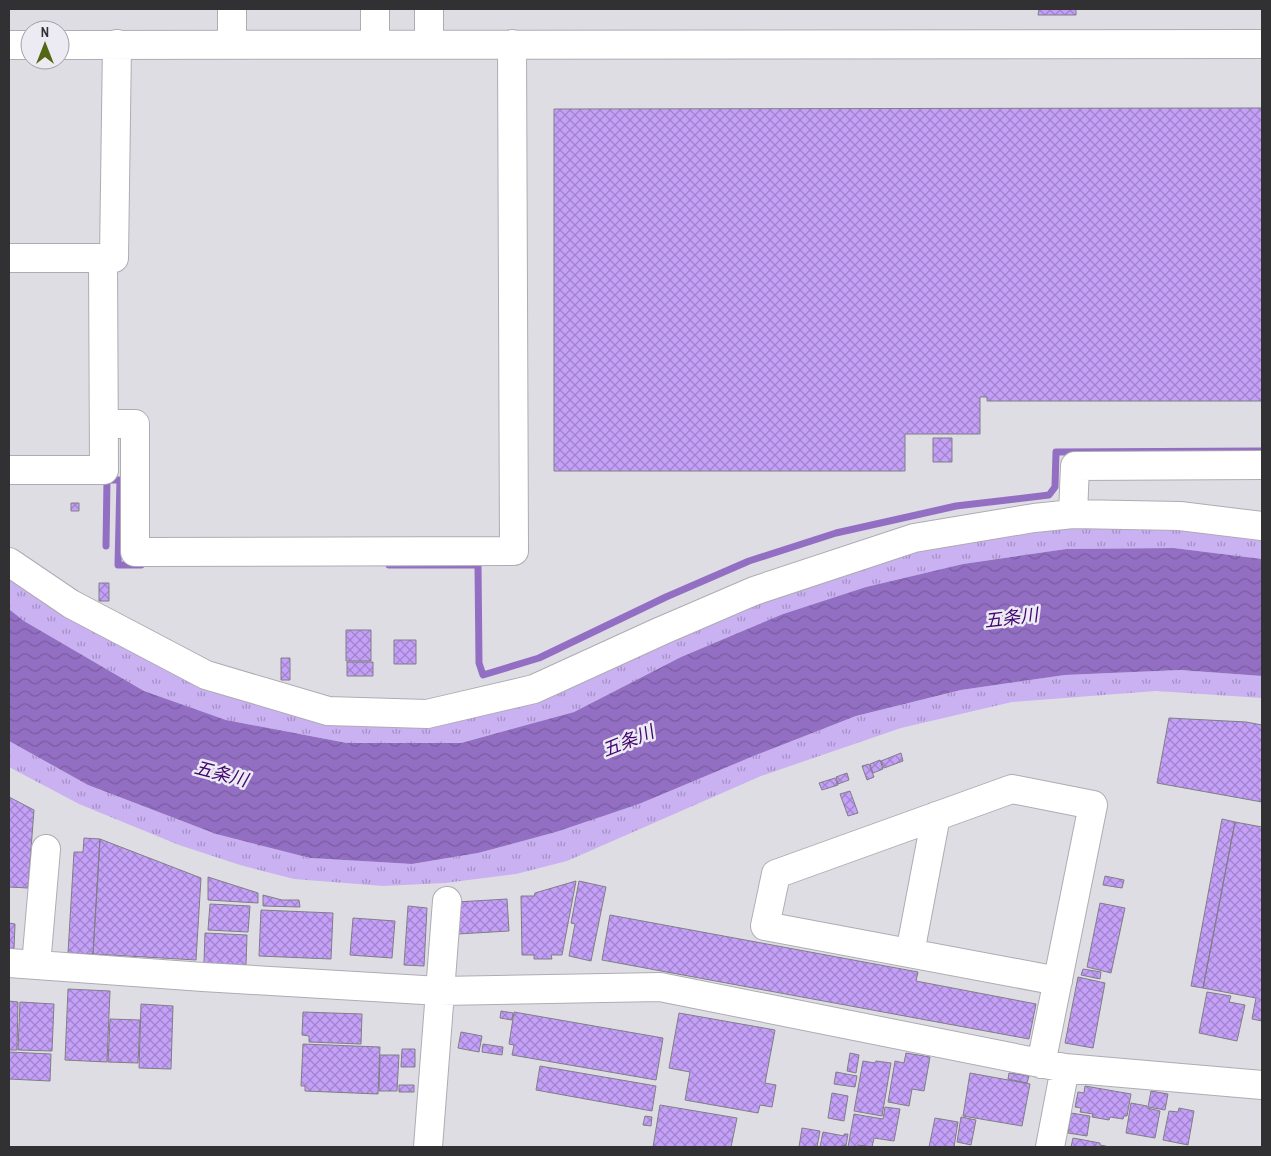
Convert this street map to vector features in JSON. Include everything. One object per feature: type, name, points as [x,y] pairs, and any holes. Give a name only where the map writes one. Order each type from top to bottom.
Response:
[{"type":"street","points":[[232,9],[232,44]]},
{"type":"street","points":[[375,9],[375,44]]},
{"type":"street","points":[[429,9],[429,44]]},
{"type":"street","points":[[70,44],[1262,44]]},
{"type":"street","points":[[9,258],[114,258],[117,44]]},
{"type":"street","points":[[104,424],[135,424],[136,552],[514,551],[512,44]]},
{"type":"street","points":[[9,470],[104,470],[103,258]]},
{"type":"street","points":[[1073,514],[1075,466],[1262,465]]},
{"type":"street","points":[[9,562],[71,604],[206,675],[328,711],[426,714],[534,689],[754,591],[914,538],[1034,518],[1073,514],[1180,516],[1262,526]]},
{"type":"street","points":[[1050,1147],[1058,981],[1093,805],[1012,789],[776,874],[765,926],[1058,981]]},
{"type":"street","points":[[910,954],[936,816]]},
{"type":"street","points":[[36,965],[46,849]]},
{"type":"street","points":[[428,1147],[447,901]]},
{"type":"street","points":[[9,963],[440,991],[660,987],[1053,1066],[1262,1085]]},
{"type":"green space","points":[[1056,522],[1262,534],[1262,559],[1174,548],[1066,549],[963,564],[866,587],[783,614],[681,657],[574,712],[461,743],[347,743],[226,720],[144,691],[24,621],[9,609],[9,574],[198,678],[429,720],[754,598],[916,546]]},
{"type":"green space","points":[[1180,670],[1262,676],[1262,698],[1156,691],[1012,702],[901,728],[761,776],[567,861],[516,874],[445,883],[383,886],[294,879],[240,865],[179,845],[79,804],[9,767],[9,741],[88,785],[216,834],[310,858],[412,864],[478,853],[556,832],[639,804],[856,716],[961,690],[1065,675]]},
{"type":"water","name":"五条川","points":[[1174,548],[1262,559],[1262,676],[1180,670],[1065,675],[961,690],[856,716],[639,804],[556,832],[478,853],[412,864],[310,858],[216,834],[88,785],[9,741],[9,609],[24,621],[144,691],[226,720],[347,743],[461,743],[574,712],[681,657],[783,614],[866,587],[963,564],[1066,549]]},
{"type":"building","points":[[1039,9],[1076,9],[1076,15],[1038,15]]},
{"type":"building","points":[[1262,108],[1262,401],[987,401],[987,397],[980,397],[980,434],[905,434],[905,471],[554,471],[554,109]]},
{"type":"building","points":[[933,438],[952,438],[952,462],[933,462]]},
{"type":"building","points":[[71,503],[79,503],[79,511],[71,511]]},
{"type":"building","points":[[99,583],[109,583],[109,601],[99,601]]},
{"type":"building","points":[[346,630],[371,630],[371,661],[346,661]]},
{"type":"building","points":[[394,640],[416,640],[416,664],[394,664]]},
{"type":"building","points":[[281,658],[290,658],[290,680],[281,680]]},
{"type":"building","points":[[347,662],[373,662],[373,676],[347,676]]},
{"type":"building","points":[[1169,718],[1246,722],[1262,725],[1262,802],[1157,783]]},
{"type":"building","points":[[901,753],[903,761],[884,768],[881,761]]},
{"type":"building","points":[[880,760],[883,769],[873,773],[870,764]]},
{"type":"building","points":[[869,764],[874,777],[867,780],[862,766]]},
{"type":"building","points":[[847,773],[849,780],[838,784],[836,777]]},
{"type":"building","points":[[835,778],[838,785],[822,790],[819,783]]},
{"type":"building","points":[[850,791],[858,813],[848,816],[840,794]]},
{"type":"building","points":[[9,797],[34,810],[28,888],[9,887]]},
{"type":"building","points":[[1222,819],[1235,822],[1203,988],[1191,986]]},
{"type":"building","points":[[1235,822],[1262,827],[1262,1021],[1252,1019],[1256,998],[1203,988]]},
{"type":"building","points":[[84,838],[100,839],[93,954],[68,953],[74,852],[83,852]]},
{"type":"building","points":[[100,839],[201,878],[196,960],[93,954]]},
{"type":"building","points":[[1105,876],[1124,880],[1122,888],[1103,885]]},
{"type":"building","points":[[208,877],[258,893],[258,903],[208,900]]},
{"type":"building","points":[[576,881],[562,955],[551,955],[552,959],[534,959],[534,955],[522,955],[521,896],[534,896],[535,893]]},
{"type":"building","points":[[579,881],[606,887],[591,961],[569,956],[575,924],[571,923]]},
{"type":"building","points":[[263,895],[282,900],[299,900],[300,907],[263,906]]},
{"type":"building","points":[[507,899],[509,931],[458,934],[457,902]]},
{"type":"building","points":[[1100,903],[1125,908],[1111,973],[1087,967]]},
{"type":"building","points":[[210,904],[250,906],[248,932],[208,930]]},
{"type":"building","points":[[408,906],[427,908],[424,966],[404,965]]},
{"type":"building","points":[[261,910],[333,913],[331,959],[259,956]]},
{"type":"building","points":[[610,915],[918,972],[916,981],[1036,1004],[1029,1039],[602,960]]},
{"type":"building","points":[[353,918],[395,921],[392,958],[350,955]]},
{"type":"building","points":[[9,923],[15,924],[14,949],[9,948]]},
{"type":"building","points":[[205,933],[247,935],[246,965],[204,963]]},
{"type":"building","points":[[1083,969],[1101,972],[1100,979],[1081,975]]},
{"type":"building","points":[[1078,977],[1105,983],[1093,1048],[1065,1043]]},
{"type":"building","points":[[68,989],[110,991],[107,1062],[65,1060]]},
{"type":"building","points":[[1207,992],[1231,996],[1229,1002],[1245,1005],[1237,1041],[1199,1033]]},
{"type":"building","points":[[9,1001],[18,1002],[17,1050],[9,1050]]},
{"type":"building","points":[[20,1002],[54,1004],[52,1051],[18,1050]]},
{"type":"building","points":[[141,1004],[173,1006],[171,1069],[139,1068]]},
{"type":"building","points":[[501,1011],[513,1013],[512,1020],[500,1018]]},
{"type":"building","points":[[303,1012],[362,1014],[361,1044],[309,1042],[309,1036],[302,1035]]},
{"type":"building","points":[[514,1012],[663,1038],[656,1080],[512,1055],[514,1045],[509,1044]]},
{"type":"building","points":[[679,1013],[775,1030],[765,1083],[776,1085],[772,1107],[760,1105],[758,1113],[685,1100],[690,1072],[669,1068]]},
{"type":"building","points":[[110,1019],[140,1020],[138,1063],[108,1062]]},
{"type":"building","points":[[461,1032],[482,1036],[479,1052],[458,1048]]},
{"type":"building","points":[[303,1044],[380,1047],[378,1094],[305,1091],[305,1086],[301,1086]]},
{"type":"building","points":[[483,1044],[503,1047],[502,1055],[482,1052]]},
{"type":"building","points":[[402,1049],[415,1049],[415,1067],[401,1067]]},
{"type":"building","points":[[9,1052],[51,1054],[50,1081],[9,1079]]},
{"type":"building","points":[[850,1053],[859,1055],[856,1073],[847,1071]]},
{"type":"building","points":[[906,1053],[930,1057],[924,1091],[912,1089],[909,1106],[888,1102],[895,1061],[904,1063]]},
{"type":"building","points":[[380,1055],[399,1055],[397,1091],[379,1091]]},
{"type":"building","points":[[863,1061],[891,1063],[882,1116],[854,1111]]},
{"type":"building","points":[[540,1066],[656,1086],[652,1111],[536,1090]]},
{"type":"building","points":[[836,1072],[857,1076],[855,1087],[834,1084]]},
{"type":"building","points":[[970,1073],[1030,1084],[1022,1126],[963,1116]]},
{"type":"building","points":[[1009,1073],[1029,1076],[1027,1083],[1008,1079]]},
{"type":"building","points":[[399,1085],[414,1085],[414,1092],[399,1092]]},
{"type":"building","points":[[1085,1086],[1131,1094],[1127,1116],[1124,1116],[1123,1119],[1110,1117],[1109,1120],[1092,1117],[1093,1114],[1080,1112],[1081,1108],[1075,1107],[1078,1092],[1084,1093]]},
{"type":"building","points":[[1151,1091],[1168,1094],[1165,1110],[1148,1107]]},
{"type":"building","points":[[832,1093],[848,1096],[844,1121],[828,1118]]},
{"type":"building","points":[[1131,1103],[1160,1111],[1155,1138],[1126,1133]]},
{"type":"building","points":[[660,1105],[737,1118],[731,1147],[653,1147]]},
{"type":"building","points":[[885,1107],[900,1109],[894,1141],[874,1138],[872,1147],[858,1145],[858,1147],[848,1147],[854,1114],[883,1119]]},
{"type":"building","points":[[1179,1108],[1194,1111],[1188,1145],[1163,1140],[1169,1111],[1178,1112]]},
{"type":"building","points":[[1071,1113],[1090,1116],[1087,1136],[1068,1133]]},
{"type":"building","points":[[645,1116],[652,1117],[651,1126],[643,1125]]},
{"type":"building","points":[[961,1117],[976,1120],[971,1145],[957,1142]]},
{"type":"building","points":[[935,1118],[958,1122],[954,1147],[929,1147]]},
{"type":"building","points":[[802,1128],[820,1131],[817,1147],[799,1147]]},
{"type":"building","points":[[823,1132],[844,1136],[844,1134],[848,1134],[846,1146],[820,1147]]},
{"type":"building","points":[[1073,1138],[1100,1143],[1100,1145],[1110,1147],[1071,1147]]},
{"type":"waterway","points":[[389,565],[478,565],[479,663],[483,675],[539,658],[666,597],[749,561],[836,533],[956,506],[1049,495],[1055,487],[1056,452],[1262,451]]},
{"type":"waterway","points":[[106,546],[107,480],[120,480],[118,565],[141,565]]}]
